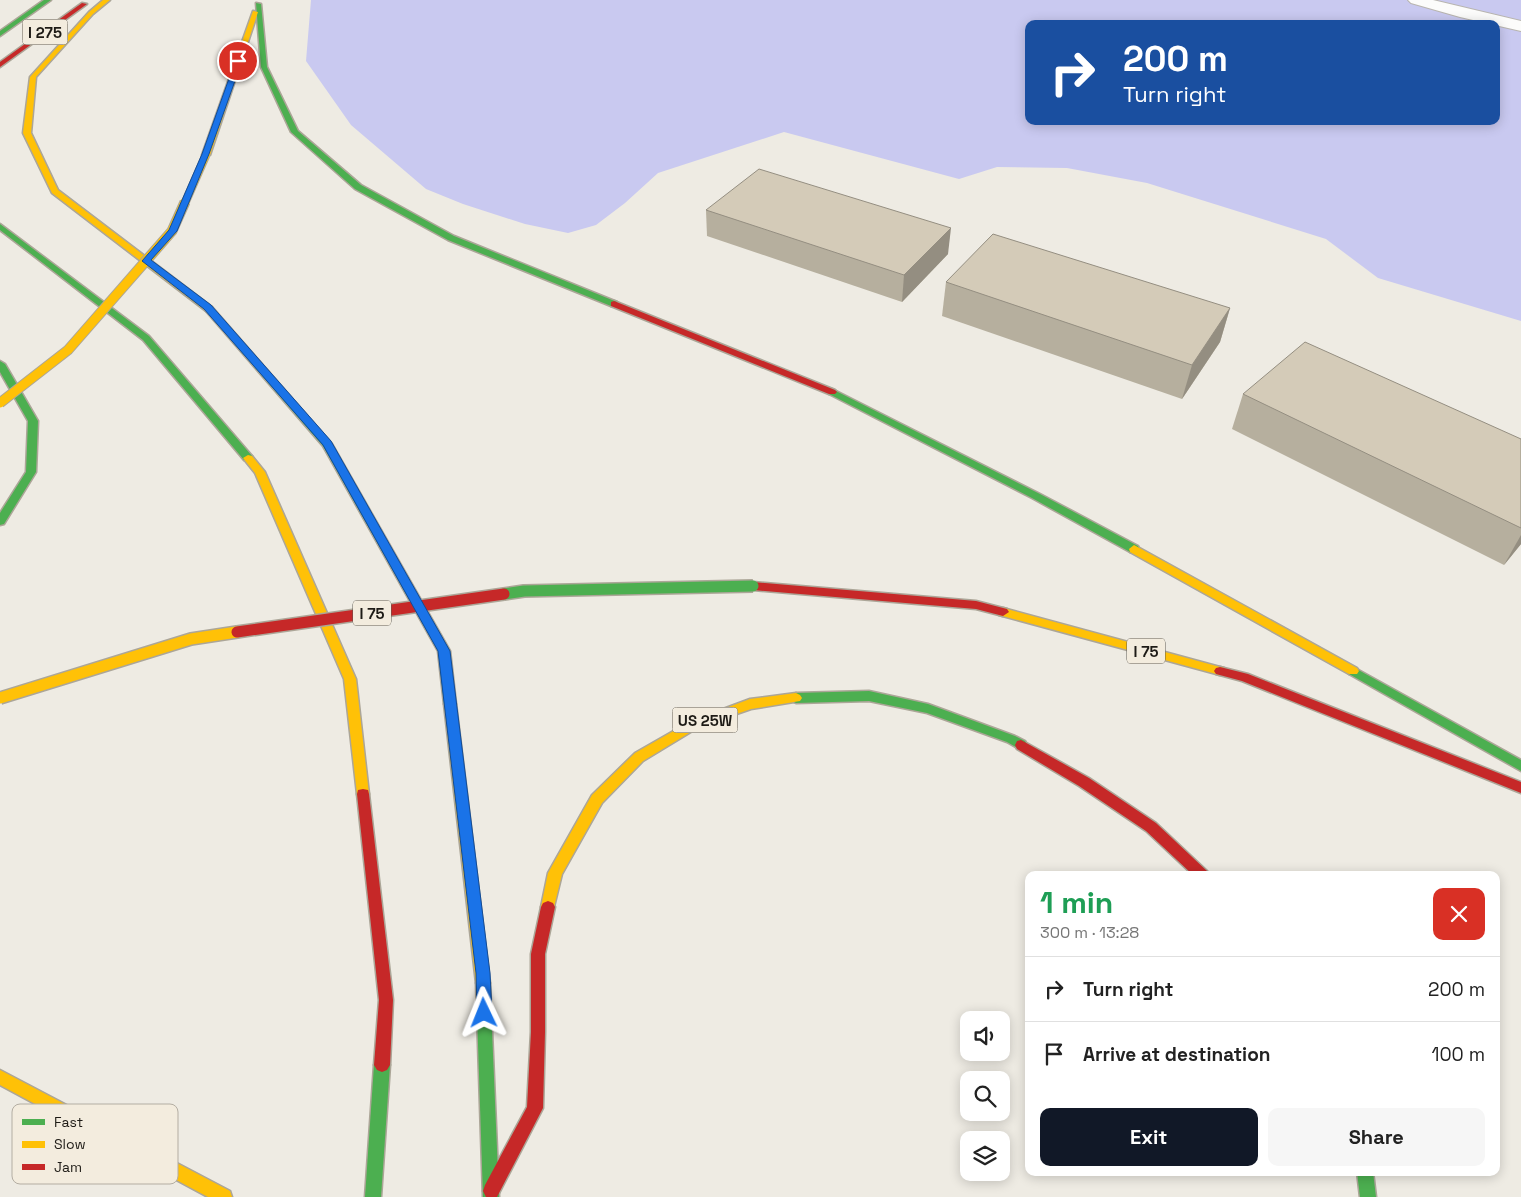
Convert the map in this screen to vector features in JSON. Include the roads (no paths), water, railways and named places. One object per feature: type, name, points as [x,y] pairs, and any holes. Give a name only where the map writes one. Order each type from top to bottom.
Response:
[{"type":"highway","name":"I 275","points":[[0,34],[48,0]]},
{"type":"highway","name":"I 275","points":[[0,65],[90,0]]},
{"type":"highway","points":[[107,0],[91,13],[33,77],[27,133],[55,191],[207,307],[327,444],[444,651],[483,973],[491,1195]]},
{"type":"highway","points":[[0,403],[68,350],[172,231],[206,154],[260,2]]},
{"type":"highway","points":[[260,2],[264,67],[295,132],[358,188],[451,238],[824,388],[1036,496],[1256,615],[1521,766]]},
{"type":"highway","points":[[0,226],[146,338],[260,472],[350,679],[386,1000],[373,1197]]},
{"type":"highway","points":[[0,364],[33,421],[31,472],[0,521]]},
{"type":"highway","name":"I 75","points":[[0,698],[191,639],[524,592],[753,586],[976,605],[1244,677],[1521,788]]},
{"type":"highway","name":"US 25W","points":[[491,1195],[535,1108],[538,1032],[538,954],[555,874],[597,799],[639,757],[695,724],[750,704],[807,697],[869,696],[928,709],[1011,739],[1084,782],[1152,827],[1198,871]]},
{"type":"highway","points":[[0,1077],[50,1104]]},
{"type":"highway","points":[[178,1172],[224,1197]]},
{"type":"highway","points":[[1365,1176],[1368,1197]]},
{"type":"street","points":[[1416,0],[1494,20]]},
{"type":"street","points":[[1500,21],[1521,26]]}]
